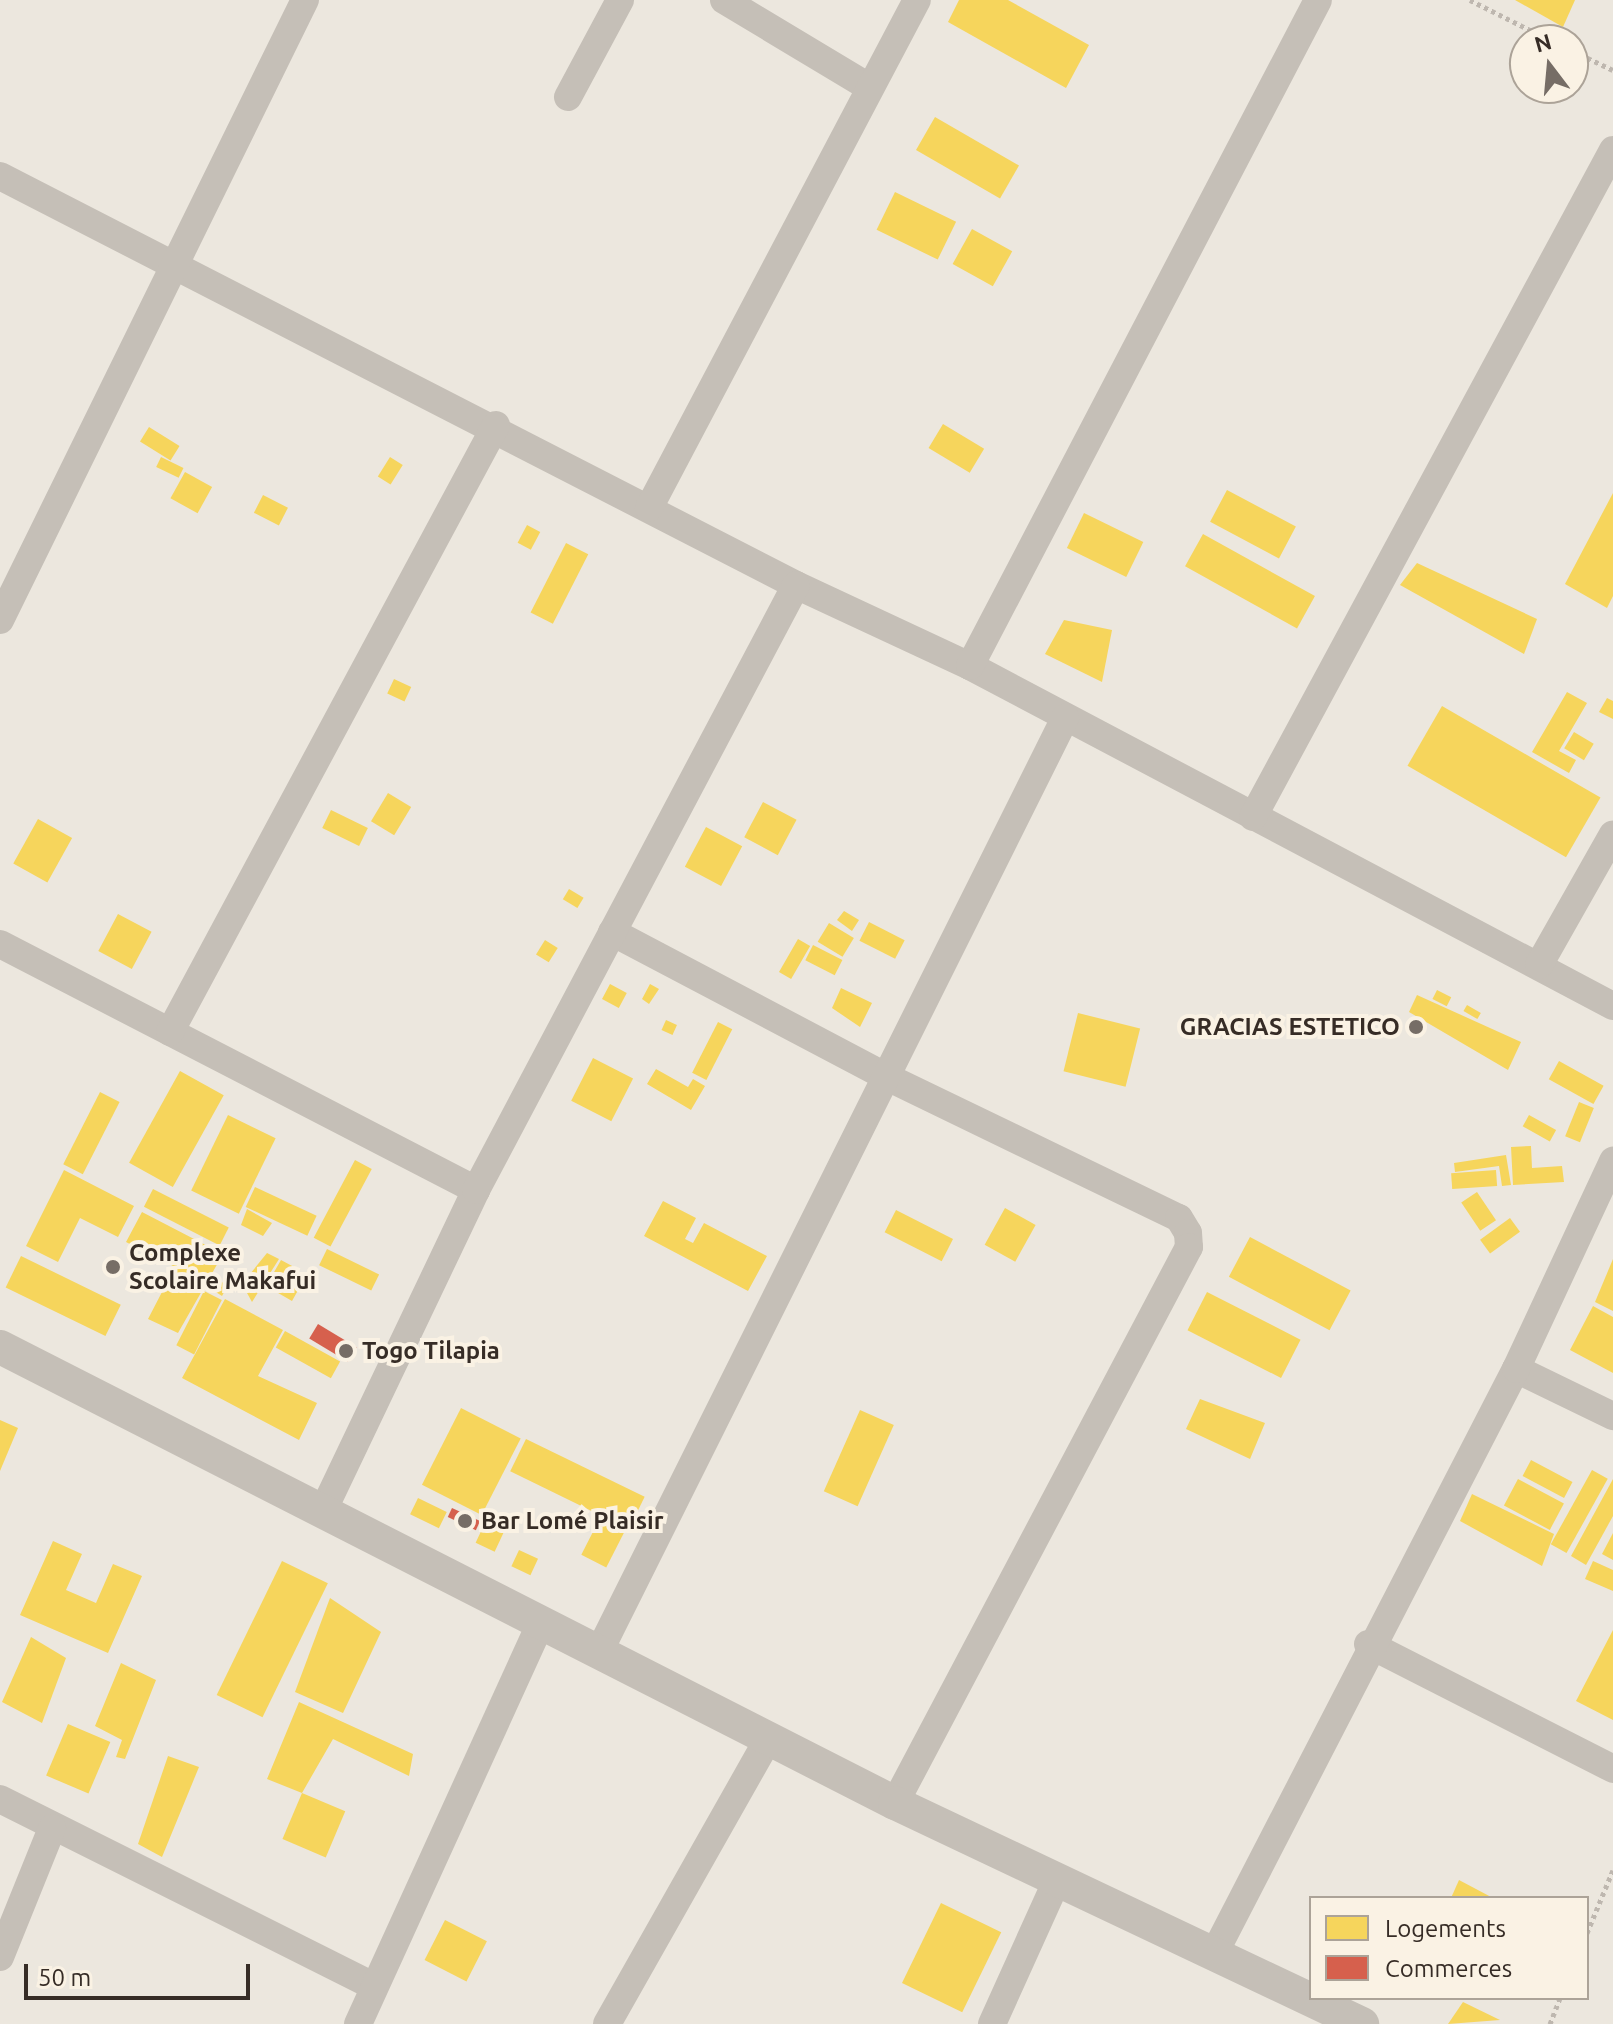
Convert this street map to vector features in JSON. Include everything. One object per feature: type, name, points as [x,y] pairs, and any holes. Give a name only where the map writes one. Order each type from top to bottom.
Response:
[{"type":"street","points":[[0,620],[172,261],[305,0]]},
{"type":"street","points":[[568,97],[620,0]]},
{"type":"street","points":[[724,0],[869,87]]},
{"type":"street","points":[[649,508],[917,0]]},
{"type":"street","points":[[970,666],[1318,0]]},
{"type":"street","points":[[1253,817],[1613,150]]},
{"type":"street","points":[[0,176],[496,425],[796,585],[970,666],[1613,1006]]},
{"type":"street","points":[[170,1032],[496,425]]},
{"type":"street","points":[[322,1513],[476,1190],[796,585]]},
{"type":"street","points":[[599,1652],[1065,718]]},
{"type":"street","points":[[1539,965],[1613,834]]},
{"type":"street","points":[[612,932],[887,1077],[1179,1218],[1189,1247],[895,1803]]},
{"type":"street","points":[[0,944],[476,1190]]},
{"type":"street","points":[[1214,1954],[1368,1644],[1516,1369],[1613,1161]]},
{"type":"street","points":[[0,1347],[768,1740],[1058,1878],[1345,2020]]},
{"type":"street","points":[[1516,1369],[1613,1416]]},
{"type":"street","points":[[358,2024],[540,1625]]},
{"type":"street","points":[[1368,1644],[1613,1769]]},
{"type":"street","points":[[607,2024],[768,1740]]},
{"type":"street","points":[[0,1799],[52,1828],[373,1986]]},
{"type":"street","points":[[0,1957],[52,1828]]},
{"type":"street","points":[[992,2024],[1058,1878]]},
{"type":"path","points":[[1470,0],[1518,24]]},
{"type":"path","points":[[1589,59],[1613,70]]},
{"type":"path","points":[[1589,1928],[1613,1870]]},
{"type":"path","points":[[1550,2024],[1559,2000]]},
{"type":"building: Logements","points":[[959,0],[1008,0],[1089,45],[1066,88],[948,22]]},
{"type":"building: Logements","points":[[1515,0],[1575,0],[1564,24],[1558,24]]},
{"type":"building: Logements","points":[[935,117],[1019,166],[1000,198],[916,150]]},
{"type":"building: Logements","points":[[895,192],[956,222],[938,260],[877,230]]},
{"type":"building: Logements","points":[[972,229],[1012,251],[993,286],[953,264]]},
{"type":"building: Logements","points":[[943,424],[984,449],[970,473],[929,448]]},
{"type":"building: Logements","points":[[149,427],[180,446],[171,460],[140,441]]},
{"type":"building: Logements","points":[[161,457],[183,468],[179,478],[156,467]]},
{"type":"building: Logements","points":[[390,457],[403,465],[391,484],[378,477]]},
{"type":"building: Logements","points":[[185,472],[212,487],[198,513],[170,498]]},
{"type":"building: Logements","points":[[1227,490],[1296,527],[1279,558],[1210,522]]},
{"type":"building: Logements","points":[[1613,493],[1613,596],[1607,608],[1565,584]]},
{"type":"building: Logements","points":[[263,495],[288,508],[279,526],[254,513]]},
{"type":"building: Logements","points":[[1084,513],[1143,542],[1126,577],[1067,548]]},
{"type":"building: Logements","points":[[527,525],[540,532],[531,550],[518,543]]},
{"type":"building: Logements","points":[[1203,534],[1315,596],[1297,628],[1185,566]]},
{"type":"building: Logements","points":[[566,543],[588,554],[553,624],[531,612]]},
{"type":"building: Logements","points":[[1417,563],[1537,619],[1524,654],[1400,585]]},
{"type":"building: Logements","points":[[1064,620],[1112,630],[1102,682],[1045,654]]},
{"type":"building: Logements","points":[[394,679],[411,687],[404,702],[387,694]]},
{"type":"building: Logements","points":[[1567,692],[1587,703],[1559,751],[1576,760],[1569,773],[1532,752]]},
{"type":"building: Logements","points":[[1607,698],[1613,701],[1613,719],[1599,712]]},
{"type":"building: Logements","points":[[1442,706],[1600,798],[1566,857],[1408,766]]},
{"type":"building: Logements","points":[[1574,732],[1594,744],[1584,760],[1564,748]]},
{"type":"building: Logements","points":[[388,793],[411,807],[394,835],[371,821]]},
{"type":"building: Logements","points":[[763,802],[797,820],[778,855],[744,837]]},
{"type":"building: Logements","points":[[331,810],[368,828],[359,846],[322,828]]},
{"type":"building: Logements","points":[[38,819],[72,838],[47,883],[13,864]]},
{"type":"building: Logements","points":[[706,827],[742,846],[721,886],[685,867]]},
{"type":"building: Logements","points":[[569,889],[584,898],[577,908],[563,899]]},
{"type":"building: Logements","points":[[844,911],[859,920],[852,931],[837,920]]},
{"type":"building: Logements","points":[[118,914],[152,932],[132,969],[98,951]]},
{"type":"building: Logements","points":[[869,922],[905,940],[895,959],[859,941]]},
{"type":"building: Logements","points":[[829,923],[854,938],[843,957],[818,942]]},
{"type":"building: Logements","points":[[798,939],[810,946],[791,979],[779,972]]},
{"type":"building: Logements","points":[[545,940],[558,948],[549,962],[536,954]]},
{"type":"building: Logements","points":[[813,945],[842,960],[835,975],[805,960]]},
{"type":"building: Logements","points":[[610,984],[627,993],[619,1008],[602,999]]},
{"type":"building: Logements","points":[[650,984],[659,989],[649,1004],[642,999]]},
{"type":"building: Logements","points":[[841,988],[872,1003],[860,1027],[832,1008]]},
{"type":"building: Logements","points":[[1437,990],[1451,997],[1447,1006],[1432,999]]},
{"type":"building: Logements","points":[[1417,995],[1521,1042],[1508,1070],[1409,1012]]},
{"type":"building: Logements","points":[[1467,1005],[1481,1013],[1477,1019],[1464,1011]]},
{"type":"building: Logements","points":[[1078,1013],[1140,1028],[1126,1087],[1063,1071]]},
{"type":"building: Logements","points":[[666,1020],[677,1025],[672,1035],[662,1030]]},
{"type":"building: Logements","points":[[718,1022],[732,1029],[706,1080],[692,1073]]},
{"type":"building: Logements","points":[[593,1058],[633,1078],[611,1121],[571,1101]]},
{"type":"building: Logements","points":[[1559,1061],[1604,1086],[1593,1104],[1549,1079]]},
{"type":"building: Logements","points":[[656,1069],[688,1087],[693,1079],[705,1086],[691,1110],[647,1084]]},
{"type":"building: Logements","points":[[180,1071],[224,1095],[173,1187],[129,1163]]},
{"type":"building: Logements","points":[[100,1092],[120,1102],[83,1174],[63,1164]]},
{"type":"building: Logements","points":[[1579,1102],[1594,1108],[1580,1142],[1565,1136]]},
{"type":"building: Logements","points":[[228,1115],[276,1138],[239,1214],[191,1190]]},
{"type":"building: Logements","points":[[1529,1115],[1556,1130],[1550,1141],[1523,1126]]},
{"type":"building: Logements","points":[[1531,1146],[1532,1168],[1562,1166],[1564,1182],[1513,1185],[1511,1147]]},
{"type":"building: Logements","points":[[1506,1155],[1511,1185],[1502,1186],[1499,1166],[1455,1172],[1454,1163]]},
{"type":"building: Logements","points":[[355,1160],[372,1169],[330,1247],[314,1238]]},
{"type":"building: Logements","points":[[64,1170],[134,1206],[118,1237],[80,1218],[58,1262],[26,1246]]},
{"type":"building: Logements","points":[[1496,1170],[1497,1186],[1452,1189],[1451,1173]]},
{"type":"building: Logements","points":[[255,1187],[317,1216],[307,1236],[246,1207]]},
{"type":"building: Logements","points":[[153,1189],[229,1228],[220,1245],[144,1207]]},
{"type":"building: Logements","points":[[1477,1192],[1496,1220],[1480,1231],[1461,1203]]},
{"type":"building: Logements","points":[[663,1201],[696,1218],[685,1239],[693,1243],[704,1223],[767,1256],[748,1291],[644,1236]]},
{"type":"building: Logements","points":[[1005,1208],[1036,1225],[1015,1262],[985,1245]]},
{"type":"building: Logements","points":[[247,1209],[272,1223],[263,1236],[241,1225]]},
{"type":"building: Logements","points":[[896,1210],[953,1239],[942,1261],[885,1232]]},
{"type":"building: Logements","points":[[142,1212],[223,1254],[178,1333],[148,1319],[175,1267],[126,1242]]},
{"type":"building: Logements","points":[[1510,1218],[1520,1232],[1490,1254],[1480,1240]]},
{"type":"building: Logements","points":[[1250,1237],[1351,1291],[1330,1330],[1229,1277]]},
{"type":"building: Logements","points":[[327,1249],[379,1274],[371,1291],[319,1265]]},
{"type":"building: Logements","points":[[267,1253],[279,1259],[252,1302],[242,1284]]},
{"type":"building: Logements","points":[[21,1256],[121,1305],[105,1336],[6,1287]]},
{"type":"building: Logements","points":[[1613,1259],[1613,1311],[1595,1302]]},
{"type":"building: Logements","points":[[281,1260],[294,1267],[288,1277],[301,1285],[292,1301],[266,1286]]},
{"type":"building: Logements","points":[[213,1278],[228,1285],[222,1296],[208,1287]]},
{"type":"building: Logements","points":[[204,1291],[222,1300],[194,1354],[176,1345]]},
{"type":"building: Logements","points":[[1207,1292],[1301,1340],[1281,1378],[1187,1330]]},
{"type":"building: Logements","points":[[225,1299],[283,1330],[258,1376],[317,1403],[299,1440],[182,1378]]},
{"type":"building: Logements","points":[[1593,1306],[1613,1317],[1613,1373],[1570,1350]]},
{"type":"building: Logements","points":[[285,1331],[340,1362],[331,1378],[276,1348]]},
{"type":"building: Logements","points":[[1200,1399],[1265,1423],[1250,1459],[1186,1429]]},
{"type":"building: Logements","points":[[461,1408],[521,1438],[482,1515],[422,1485]]},
{"type":"building: Logements","points":[[860,1410],[894,1425],[858,1506],[824,1491]]},
{"type":"building: Logements","points":[[0,1420],[18,1428],[0,1471]]},
{"type":"building: Logements","points":[[526,1439],[645,1497],[629,1529],[510,1471]]},
{"type":"building: Logements","points":[[1531,1460],[1572,1482],[1564,1498],[1523,1476]]},
{"type":"building: Logements","points":[[1592,1470],[1608,1479],[1567,1553],[1551,1544]]},
{"type":"building: Logements","points":[[1518,1479],[1564,1503],[1550,1530],[1504,1505]]},
{"type":"building: Logements","points":[[1613,1479],[1613,1516],[1586,1565],[1571,1556]]},
{"type":"building: Logements","points":[[1472,1494],[1554,1534],[1542,1566],[1460,1521]]},
{"type":"building: Logements","points":[[418,1498],[447,1512],[439,1528],[410,1514]]},
{"type":"building: Logements","points":[[490,1512],[509,1521],[495,1552],[476,1543]]},
{"type":"building: Logements","points":[[599,1520],[624,1533],[606,1567],[581,1555]]},
{"type":"building: Logements","points":[[1613,1533],[1613,1560],[1602,1554]]},
{"type":"building: Logements","points":[[53,1541],[82,1554],[66,1590],[96,1603],[113,1564],[142,1576],[108,1653],[20,1615]]},
{"type":"building: Logements","points":[[519,1550],[538,1559],[530,1575],[511,1566]]},
{"type":"building: Logements","points":[[282,1561],[328,1583],[263,1717],[217,1695]]},
{"type":"building: Logements","points":[[1593,1561],[1613,1570],[1613,1591],[1585,1579]]},
{"type":"building: Logements","points":[[330,1598],[381,1632],[343,1713],[295,1692]]},
{"type":"building: Logements","points":[[1613,1630],[1613,1720],[1576,1701]]},
{"type":"building: Logements","points":[[31,1637],[66,1658],[42,1723],[2,1702]]},
{"type":"building: Logements","points":[[121,1663],[156,1680],[125,1759],[116,1757],[122,1740],[95,1726]]},
{"type":"building: Logements","points":[[299,1702],[413,1754],[409,1776],[333,1739],[302,1793],[267,1779]]},
{"type":"building: Logements","points":[[68,1724],[110,1742],[88,1794],[46,1776]]},
{"type":"building: Logements","points":[[168,1756],[199,1767],[162,1857],[138,1844]]},
{"type":"building: Logements","points":[[302,1793],[345,1811],[326,1857],[282,1839]]},
{"type":"building: Logements","points":[[1459,1880],[1489,1896],[1452,1896]]},
{"type":"building: Logements","points":[[941,1903],[1001,1932],[962,2012],[902,1983]]},
{"type":"building: Logements","points":[[445,1920],[487,1941],[466,1981],[425,1960]]},
{"type":"building: Logements","points":[[1463,2002],[1500,2020],[1448,2024]]},
{"type":"building: Commerces","points":[[318,1324],[357,1347],[348,1362],[309,1339]]},
{"type":"building: Commerces","points":[[452,1508],[480,1521],[476,1530],[448,1517]]},
{"type":"place","name":"GRACIAS ESTETICO","points":[[1416,1027]]},
{"type":"place","name":"Complexe Scolaire Makafui","points":[[113,1267]]},
{"type":"place","name":"Togo Tilapia","points":[[346,1351]]},
{"type":"place","name":"Bar Lomé Plaisir","points":[[465,1521]]}]
